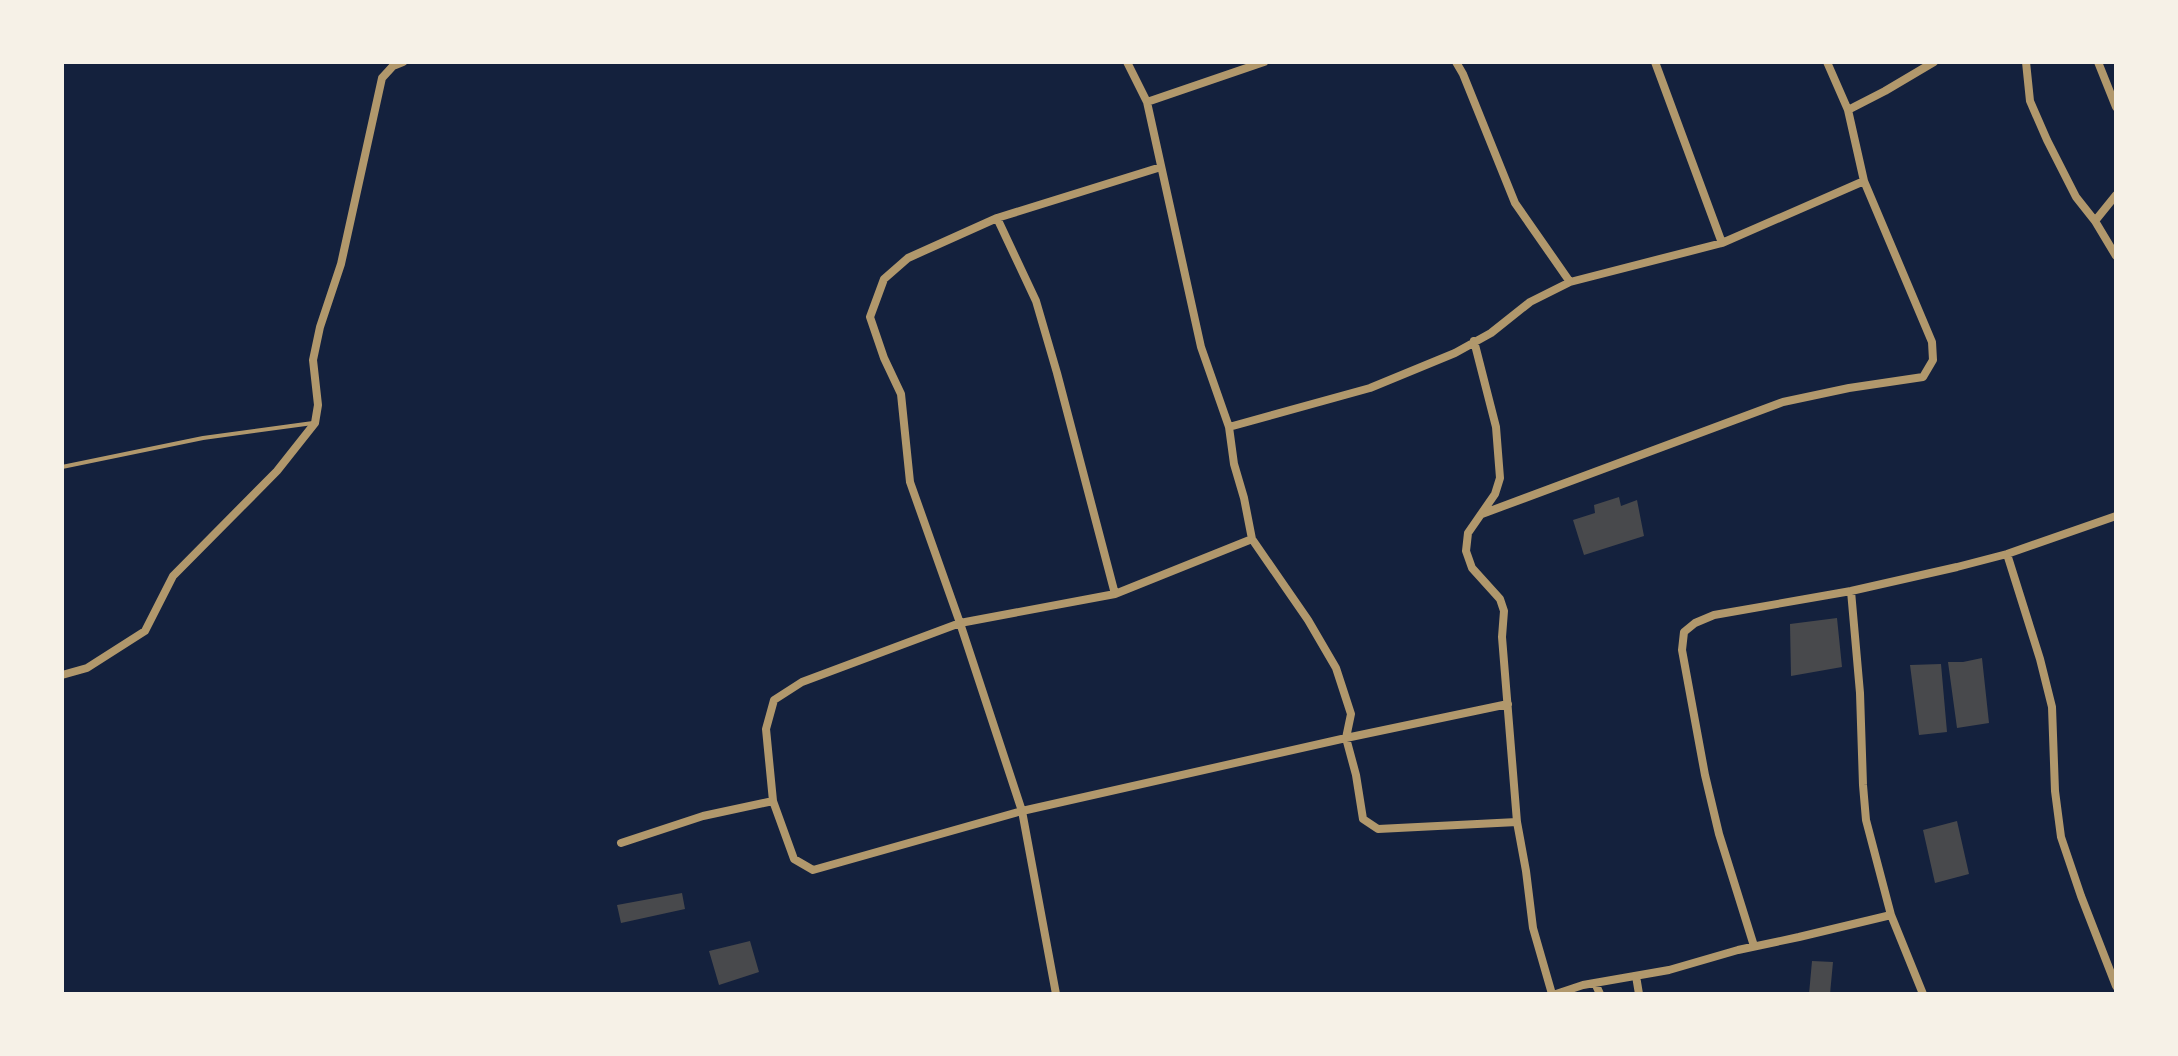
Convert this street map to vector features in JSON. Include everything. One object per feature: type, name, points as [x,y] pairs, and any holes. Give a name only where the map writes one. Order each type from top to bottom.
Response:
[{"type":"street","points":[[62,675],[87,668],[145,631],[173,576],[277,471],[315,423],[318,405],[313,360],[320,327],[341,264],[382,78],[393,66],[403,62]]},
{"type":"street","points":[[1127,62],[1147,102],[1201,347],[1229,427],[1234,464],[1252,539],[1308,620],[1336,668],[1351,714],[1346,738],[1363,819],[1378,829],[1517,822]]},
{"type":"street","points":[[1147,102],[1264,62]]},
{"type":"street","points":[[1456,62],[1515,203],[1570,282]]},
{"type":"street","points":[[1655,62],[1722,243]]},
{"type":"street","points":[[1481,514],[1783,402],[1923,377],[1933,360],[1932,342],[1864,181],[1848,110],[1827,62]]},
{"type":"street","points":[[1848,110],[1934,62]]},
{"type":"street","points":[[2026,62],[2030,101],[2047,140],[2076,197],[2116,256]]},
{"type":"street","points":[[2098,62],[2116,107]]},
{"type":"street","points":[[1056,994],[1022,811],[910,482],[901,394],[870,317],[884,279],[908,258],[997,218],[1161,167]]},
{"type":"street","points":[[1229,427],[1370,388],[1455,353],[1491,333],[1530,302],[1570,282],[1722,243],[1864,181]]},
{"type":"street","points":[[2095,221],[2116,195]]},
{"type":"street","points":[[997,218],[1036,301],[1115,594]]},
{"type":"street","points":[[1474,341],[1496,427],[1500,478],[1495,494],[1468,533],[1466,551],[1472,568],[1495,591],[1504,611],[1502,637],[1517,822],[1533,928],[1554,994],[1669,970],[1754,946],[1891,915]]},
{"type":"street","points":[[1754,946],[1719,834],[1705,775],[1683,662],[1684,632],[1695,623],[1714,615],[1851,591],[2007,554],[2116,516]]},
{"type":"street","points":[[1252,539],[1115,594],[960,623],[802,682],[774,700],[766,729],[773,801],[794,859],[813,870],[1022,811],[1508,704]]},
{"type":"street","points":[[2007,554],[2052,707],[2055,791],[2061,837],[2116,986]]},
{"type":"street","points":[[1851,591],[1866,820],[1891,915],[1923,994]]},
{"type":"street","points":[[621,843],[703,816],[773,801]]},
{"type":"street","points":[[1636,976],[1639,994]]},
{"type":"street","points":[[1595,983],[1600,994]]},
{"type":"lane","points":[[62,467],[203,438],[315,423]]},
{"type":"building","points":[[1619,497],[1621,506],[1637,500],[1644,536],[1584,555],[1573,520],[1595,513],[1594,505]]},
{"type":"building","points":[[1837,618],[1842,667],[1791,676],[1790,624]]},
{"type":"building","points":[[1982,658],[1989,723],[1957,728],[1948,662]]},
{"type":"building","points":[[1941,664],[1947,732],[1919,735],[1910,665]]},
{"type":"building","points":[[1957,821],[1969,874],[1935,883],[1923,830]]},
{"type":"building","points":[[682,893],[685,909],[621,923],[617,905]]},
{"type":"building","points":[[750,941],[759,972],[719,985],[709,951]]},
{"type":"building","points":[[1812,961],[1833,962],[1830,994],[1809,994]]}]
